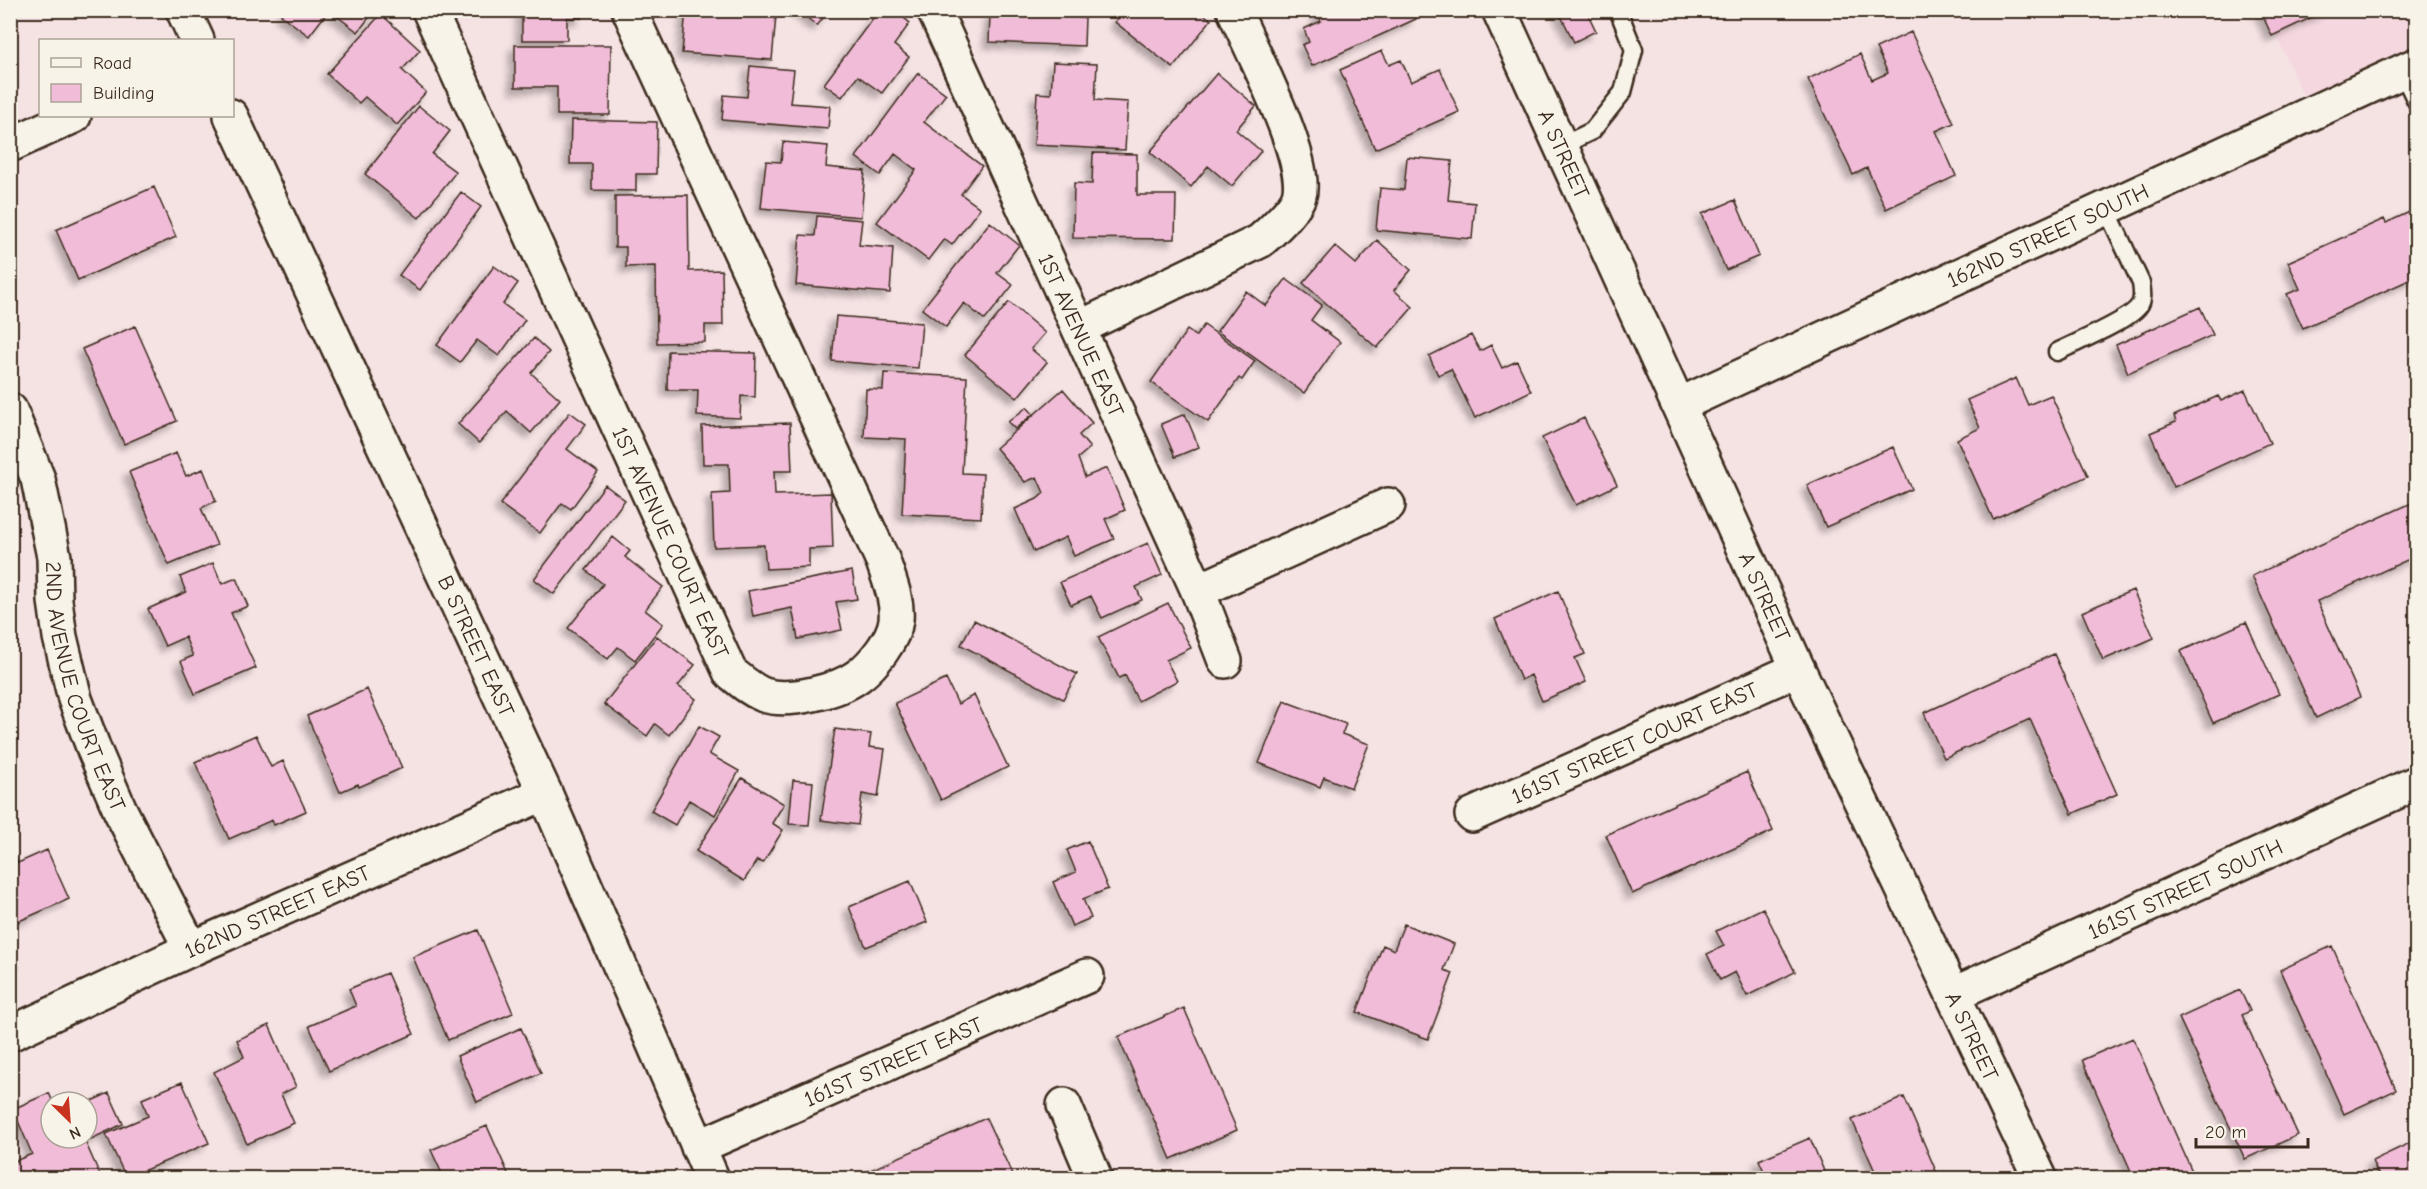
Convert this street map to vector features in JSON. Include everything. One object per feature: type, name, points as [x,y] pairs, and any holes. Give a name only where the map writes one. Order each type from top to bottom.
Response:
[{"type":"street","points":[[183,10],[197,39]]},
{"type":"street","name":"1ST AVENUE COURT EAST","points":[[429,10],[730,672],[748,687],[765,695],[783,698],[826,691],[858,676],[886,646],[896,621],[894,595],[883,561],[629,10]]},
{"type":"street","name":"1ST AVENUE EAST","points":[[934,10],[1198,591],[1225,661]]},
{"type":"street","points":[[1078,328],[1260,241],[1274,230],[1299,197],[1300,174],[1290,140],[1234,10]]},
{"type":"street","name":"A STREET","points":[[1499,10],[1798,669],[2040,1179]]},
{"type":"street","name":"162ND STREET SOUTH","points":[[1678,405],[2409,68]]},
{"type":"street","points":[[10,145],[72,117]]},
{"type":"street","name":"B STREET EAST","points":[[231,117],[545,793],[712,1179]]},
{"type":"street","name":"2ND AVENUE COURT EAST","points":[[10,410],[38,479],[54,557],[55,601],[60,637],[75,699],[120,810],[191,949]]},
{"type":"street","points":[[1198,591],[1388,505]]},
{"type":"street","name":"161ST STREET COURT EAST","points":[[1472,814],[1798,669]]},
{"type":"street","name":"161ST STREET SOUTH","points":[[1954,994],[2416,783]]},
{"type":"street","name":"162ND STREET EAST","points":[[10,1034],[191,949],[545,793]]},
{"type":"street","name":"161ST STREET EAST","points":[[698,1147],[1087,976]]},
{"type":"street","points":[[1064,1105],[1095,1179]]},
{"type":"lane","points":[[1561,146],[1592,131],[1623,92],[1634,50],[1618,10]]},
{"type":"lane","points":[[2409,68],[2416,101]]},
{"type":"lane","points":[[2057,352],[2128,316],[2139,306],[2143,295],[2141,284],[2106,208]]},
{"type":"shaded area","points":[[2265,11],[2416,11],[2416,44],[2304,96]]},
{"type":"building","points":[[284,10],[329,10],[309,36],[281,15]]},
{"type":"building","points":[[329,10],[375,10],[358,32]]},
{"type":"building","points":[[522,10],[582,10],[582,18],[567,18],[567,40],[522,40]]},
{"type":"building","points":[[686,10],[751,10],[751,14],[776,16],[772,60],[682,53]]},
{"type":"building","points":[[798,10],[829,10],[817,26]]},
{"type":"building","points":[[879,10],[894,10],[910,23],[894,45],[909,57],[882,93],[858,76],[842,97],[824,84]]},
{"type":"building","points":[[1009,10],[1055,10],[1055,16],[1085,18],[1084,46],[989,42],[990,14],[1008,15]]},
{"type":"building","points":[[1124,10],[1198,10],[1211,20],[1173,68],[1115,22]]},
{"type":"building","points":[[1316,10],[1363,10],[1365,15],[1374,10],[1412,10],[1416,19],[1312,66],[1302,45],[1309,42],[1304,29],[1321,21]]},
{"type":"building","points":[[1558,10],[1586,10],[1596,31],[1574,42]]},
{"type":"building","points":[[2260,10],[2327,10],[2272,36]]},
{"type":"building","points":[[381,14],[420,50],[402,70],[426,92],[397,125],[365,97],[359,103],[327,74]]},
{"type":"building","points":[[1911,32],[1954,123],[1936,131],[1956,176],[1886,209],[1867,168],[1853,175],[1808,79],[1860,54],[1872,80],[1888,73],[1876,48]]},
{"type":"building","points":[[515,45],[611,45],[610,115],[557,115],[557,87],[515,87]]},
{"type":"building","points":[[1382,51],[1389,65],[1401,60],[1411,82],[1440,69],[1459,112],[1375,149],[1340,70]]},
{"type":"building","points":[[1053,62],[1097,64],[1095,100],[1128,102],[1125,150],[1034,145],[1037,93],[1051,94]]},
{"type":"building","points":[[750,66],[794,70],[790,103],[830,106],[828,129],[722,120],[724,95],[747,97]]},
{"type":"building","points":[[918,73],[946,94],[924,122],[982,166],[961,194],[980,208],[952,245],[944,239],[928,260],[877,222],[916,170],[895,154],[880,175],[856,157]]},
{"type":"building","points":[[1217,73],[1256,106],[1236,130],[1261,151],[1232,186],[1208,166],[1191,187],[1150,152]]},
{"type":"building","points":[[419,106],[450,131],[432,154],[456,172],[419,218],[365,174]]},
{"type":"building","points":[[571,120],[657,122],[656,174],[636,174],[636,191],[592,190],[592,164],[570,164]]},
{"type":"building","points":[[783,142],[828,146],[826,167],[865,171],[861,217],[761,208],[766,161],[781,162]]},
{"type":"building","points":[[1093,153],[1137,154],[1137,195],[1176,195],[1175,239],[1073,238],[1074,183],[1092,184]]},
{"type":"building","points":[[1407,157],[1452,161],[1448,200],[1475,203],[1472,239],[1376,230],[1380,188],[1404,190]]},
{"type":"building","points":[[154,187],[176,237],[78,280],[56,230]]},
{"type":"building","points":[[461,192],[481,207],[420,290],[399,275]]},
{"type":"building","points":[[688,195],[689,271],[722,270],[723,325],[705,325],[705,342],[657,343],[656,266],[626,267],[626,247],[615,247],[615,196]]},
{"type":"building","points":[[1735,200],[1759,256],[1726,270],[1702,214]]},
{"type":"building","points":[[2416,209],[2416,277],[2303,328],[2287,294],[2300,289],[2288,262],[2384,219],[2386,223]]},
{"type":"building","points":[[817,216],[862,220],[859,245],[893,248],[890,293],[796,285],[800,235],[815,236]]},
{"type":"building","points":[[990,222],[1019,245],[997,273],[1013,285],[985,320],[964,303],[946,327],[922,309]]},
{"type":"building","points":[[1377,240],[1411,270],[1394,290],[1413,307],[1377,348],[1303,283],[1335,246],[1356,264]]},
{"type":"building","points":[[494,266],[518,283],[503,304],[525,320],[499,356],[477,340],[460,362],[437,345]]},
{"type":"building","points":[[1286,279],[1322,305],[1311,320],[1340,342],[1304,393],[1217,331],[1246,291],[1266,306]]},
{"type":"building","points":[[1009,302],[1045,333],[1031,349],[1047,362],[1017,398],[965,355]]},
{"type":"building","points":[[2200,307],[2213,335],[2128,373],[2116,345]]},
{"type":"building","points":[[836,316],[922,323],[918,368],[832,361]]},
{"type":"building","points":[[1204,325],[1255,361],[1242,380],[1239,378],[1208,422],[1151,382],[1187,330],[1196,336]]},
{"type":"building","points":[[135,326],[177,421],[124,444],[82,349]]},
{"type":"building","points":[[1471,335],[1480,351],[1491,345],[1502,368],[1517,361],[1531,391],[1475,418],[1451,369],[1438,375],[1429,356]]},
{"type":"building","points":[[534,338],[549,352],[531,373],[560,399],[531,433],[507,411],[479,443],[458,424]]},
{"type":"building","points":[[668,351],[756,353],[755,397],[741,396],[740,418],[697,416],[698,390],[667,390]]},
{"type":"building","points":[[884,373],[967,377],[962,473],[983,474],[981,518],[902,514],[906,439],[864,437],[866,389],[883,390]]},
{"type":"building","points":[[2016,378],[2028,405],[2051,395],[2088,476],[1993,519],[1957,439],[1980,428],[1967,400]]},
{"type":"building","points":[[1063,389],[1092,423],[1079,435],[1090,448],[1078,458],[1085,477],[1107,468],[1125,510],[1105,519],[1114,539],[1074,556],[1066,537],[1034,552],[1015,509],[1037,499],[1044,493],[1037,477],[1025,482],[996,448]]},
{"type":"building","points":[[2245,390],[2270,443],[2174,487],[2150,433],[2176,422],[2174,416],[2218,396],[2221,401]]},
{"type":"building","points":[[1027,407],[1033,414],[1015,429],[1008,422]]},
{"type":"building","points":[[570,412],[586,424],[567,449],[598,472],[571,509],[562,503],[540,533],[500,504]]},
{"type":"building","points":[[1185,414],[1199,447],[1175,457],[1161,424]]},
{"type":"building","points":[[1584,418],[1617,485],[1576,505],[1542,438]]},
{"type":"building","points":[[790,423],[792,471],[774,471],[775,495],[831,493],[833,548],[809,549],[809,567],[766,569],[764,545],[714,547],[712,494],[730,493],[729,464],[703,464],[702,426]]},
{"type":"building","points":[[1893,447],[1912,489],[1826,527],[1807,485]]},
{"type":"building","points":[[176,453],[186,476],[203,469],[216,501],[201,508],[217,545],[169,565],[129,472]]},
{"type":"building","points":[[605,485],[625,500],[554,594],[534,579]]},
{"type":"building","points":[[2416,501],[2416,556],[2317,601],[2360,697],[2316,718],[2252,576]]},
{"type":"building","points":[[613,537],[630,551],[625,557],[663,587],[645,610],[663,624],[635,660],[618,647],[608,659],[568,628],[603,584],[586,570]]},
{"type":"building","points":[[1148,543],[1162,575],[1136,587],[1142,600],[1102,618],[1091,596],[1071,605],[1060,582]]},
{"type":"building","points":[[213,563],[222,584],[236,578],[248,606],[231,613],[256,668],[195,694],[181,661],[193,656],[185,637],[165,646],[148,609],[186,592],[180,577]]},
{"type":"building","points":[[852,571],[857,599],[836,602],[842,630],[798,639],[792,608],[753,616],[748,591]]},
{"type":"building","points":[[2133,590],[2154,638],[2103,660],[2082,612]]},
{"type":"building","points":[[1558,591],[1585,654],[1575,658],[1586,682],[1542,701],[1531,675],[1521,680],[1495,619]]},
{"type":"building","points":[[1168,603],[1191,648],[1166,660],[1177,681],[1138,701],[1125,675],[1119,678],[1098,637]]},
{"type":"building","points":[[974,620],[1077,674],[1063,699],[961,645]]},
{"type":"building","points":[[2246,622],[2279,694],[2213,723],[2181,651]]},
{"type":"building","points":[[657,636],[695,665],[678,686],[696,699],[669,735],[655,724],[647,736],[604,704]]},
{"type":"building","points":[[2054,654],[2117,794],[2072,814],[2030,719],[1944,758],[1924,713]]},
{"type":"building","points":[[946,679],[958,704],[974,695],[1008,767],[941,800],[895,703]]},
{"type":"building","points":[[367,689],[402,768],[359,787],[358,784],[340,792],[307,716]]},
{"type":"building","points":[[1284,701],[1346,724],[1342,734],[1369,744],[1351,788],[1324,777],[1320,787],[1259,763]]},
{"type":"building","points":[[699,726],[719,737],[709,754],[739,771],[715,815],[689,800],[675,825],[651,811]]},
{"type":"building","points":[[835,729],[871,734],[869,747],[885,749],[878,797],[862,794],[858,825],[821,820]]},
{"type":"building","points":[[256,735],[271,767],[283,761],[306,811],[274,825],[272,820],[229,839],[195,762]]},
{"type":"building","points":[[1747,772],[1773,831],[1632,894],[1606,835]]},
{"type":"building","points":[[742,778],[784,804],[772,823],[783,830],[763,863],[757,860],[744,881],[696,851]]},
{"type":"building","points":[[793,780],[813,782],[809,825],[789,824]]},
{"type":"building","points":[[1088,841],[1108,889],[1083,899],[1091,918],[1072,926],[1053,882],[1076,872],[1067,850]]},
{"type":"building","points":[[12,849],[18,863],[47,850],[69,899],[10,925],[10,850]]},
{"type":"building","points":[[910,881],[927,922],[866,947],[849,907]]},
{"type":"building","points":[[1763,908],[1795,972],[1747,996],[1735,972],[1720,980],[1707,954],[1724,946],[1716,931]]},
{"type":"building","points":[[1404,924],[1454,944],[1444,970],[1453,973],[1428,1039],[1357,1012],[1383,945],[1394,950]]},
{"type":"building","points":[[478,930],[513,1013],[448,1040],[413,957]]},
{"type":"building","points":[[2332,946],[2396,1090],[2344,1114],[2280,970]]},
{"type":"building","points":[[10,947],[19,967],[10,971]]},
{"type":"building","points":[[387,973],[414,1034],[329,1071],[309,1026],[356,1006],[349,989]]},
{"type":"building","points":[[2240,990],[2250,1011],[2242,1015],[2298,1135],[2245,1159],[2179,1018]]},
{"type":"building","points":[[1184,1008],[1237,1130],[1171,1159],[1118,1037]]},
{"type":"building","points":[[269,1025],[296,1087],[281,1094],[294,1123],[247,1144],[214,1072],[244,1057],[237,1040]]},
{"type":"building","points":[[521,1028],[541,1073],[477,1102],[457,1056]]},
{"type":"building","points":[[2133,1038],[2195,1178],[2134,1178],[2082,1060]]},
{"type":"building","points":[[182,1082],[209,1143],[126,1178],[106,1134],[148,1116],[142,1099]]},
{"type":"building","points":[[109,1093],[123,1124],[99,1135],[99,1098]]},
{"type":"building","points":[[39,1097],[39,1150],[89,1150],[100,1175],[92,1178],[10,1178],[10,1163],[32,1154],[13,1109]]},
{"type":"building","points":[[1904,1097],[1939,1178],[1878,1178],[1852,1120]]},
{"type":"building","points":[[986,1118],[1014,1178],[869,1178],[866,1172]]},
{"type":"building","points":[[487,1126],[510,1178],[444,1178],[431,1150]]},
{"type":"building","points":[[1810,1138],[1827,1178],[1767,1178],[1759,1160]]},
{"type":"building","points":[[2416,1140],[2416,1178],[2380,1178],[2372,1161]]}]
